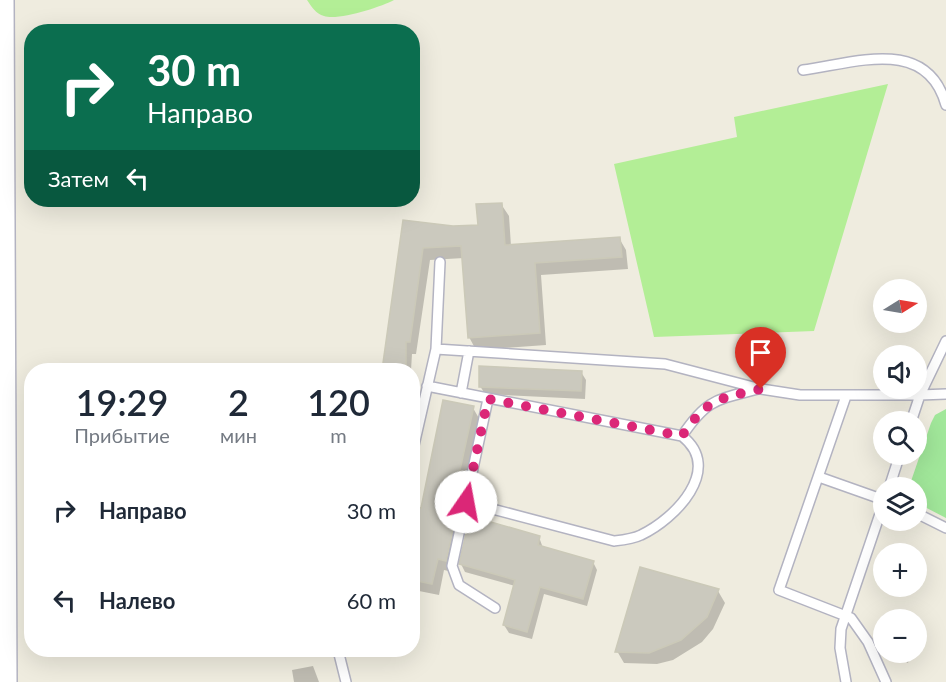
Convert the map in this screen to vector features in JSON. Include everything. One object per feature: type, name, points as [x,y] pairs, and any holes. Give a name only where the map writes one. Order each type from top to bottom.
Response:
[{"type":"street","points":[[0,0],[3,682]]},
{"type":"lane","points":[[802,70],[885,59],[903,59],[921,66],[934,80],[946,105]]},
{"type":"lane","points":[[420,418],[436,349],[440,262]]},
{"type":"lane","points":[[927,380],[946,341]]},
{"type":"lane","points":[[436,349],[665,364],[761,389],[800,395],[873,396]]},
{"type":"lane","points":[[461,393],[469,351]]},
{"type":"lane","points":[[427,386],[682,436],[691,443],[698,454],[697,480],[682,503],[639,537],[614,541],[466,502]]},
{"type":"lane","points":[[682,436],[706,406],[718,399],[761,389]]},
{"type":"lane","points":[[927,395],[946,394]]},
{"type":"lane","points":[[846,396],[779,590],[845,614],[861,630],[886,682]]},
{"type":"lane","points":[[488,399],[452,566],[459,585],[495,608]]},
{"type":"lane","points":[[819,477],[873,497]]},
{"type":"lane","points":[[927,518],[946,528]]},
{"type":"lane","points":[[846,682],[840,641],[845,614],[874,531]]},
{"type":"lane","points":[[340,657],[346,682]]},
{"type":"green space","points":[[307,0],[394,0],[359,12],[330,17],[319,14]]},
{"type":"green space","points":[[888,84],[814,331],[654,337],[614,164],[737,137],[734,117]]},
{"type":"green space","points":[[946,409],[946,518],[927,508],[927,477],[912,477],[917,465],[927,465],[927,435],[935,415]]},
{"type":"building","points":[[502,203],[505,245],[620,237],[622,257],[535,263],[540,333],[468,338],[461,246],[423,248],[410,342],[406,342],[406,363],[383,363],[403,220],[453,226],[478,225],[476,204]]},
{"type":"building","points":[[479,366],[582,371],[581,391],[479,387]]},
{"type":"building","points":[[443,400],[474,406],[451,511],[457,512],[446,561],[438,559],[432,584],[420,582],[421,508]]},
{"type":"building","points":[[470,516],[540,536],[538,545],[594,561],[583,599],[540,587],[527,632],[503,625],[515,580],[459,564]]},
{"type":"building","points":[[640,567],[719,589],[707,617],[681,640],[649,653],[615,652]]},
{"type":"route","points":[[466,502],[488,399],[682,436],[697,414],[706,406],[718,399],[761,389]]}]
